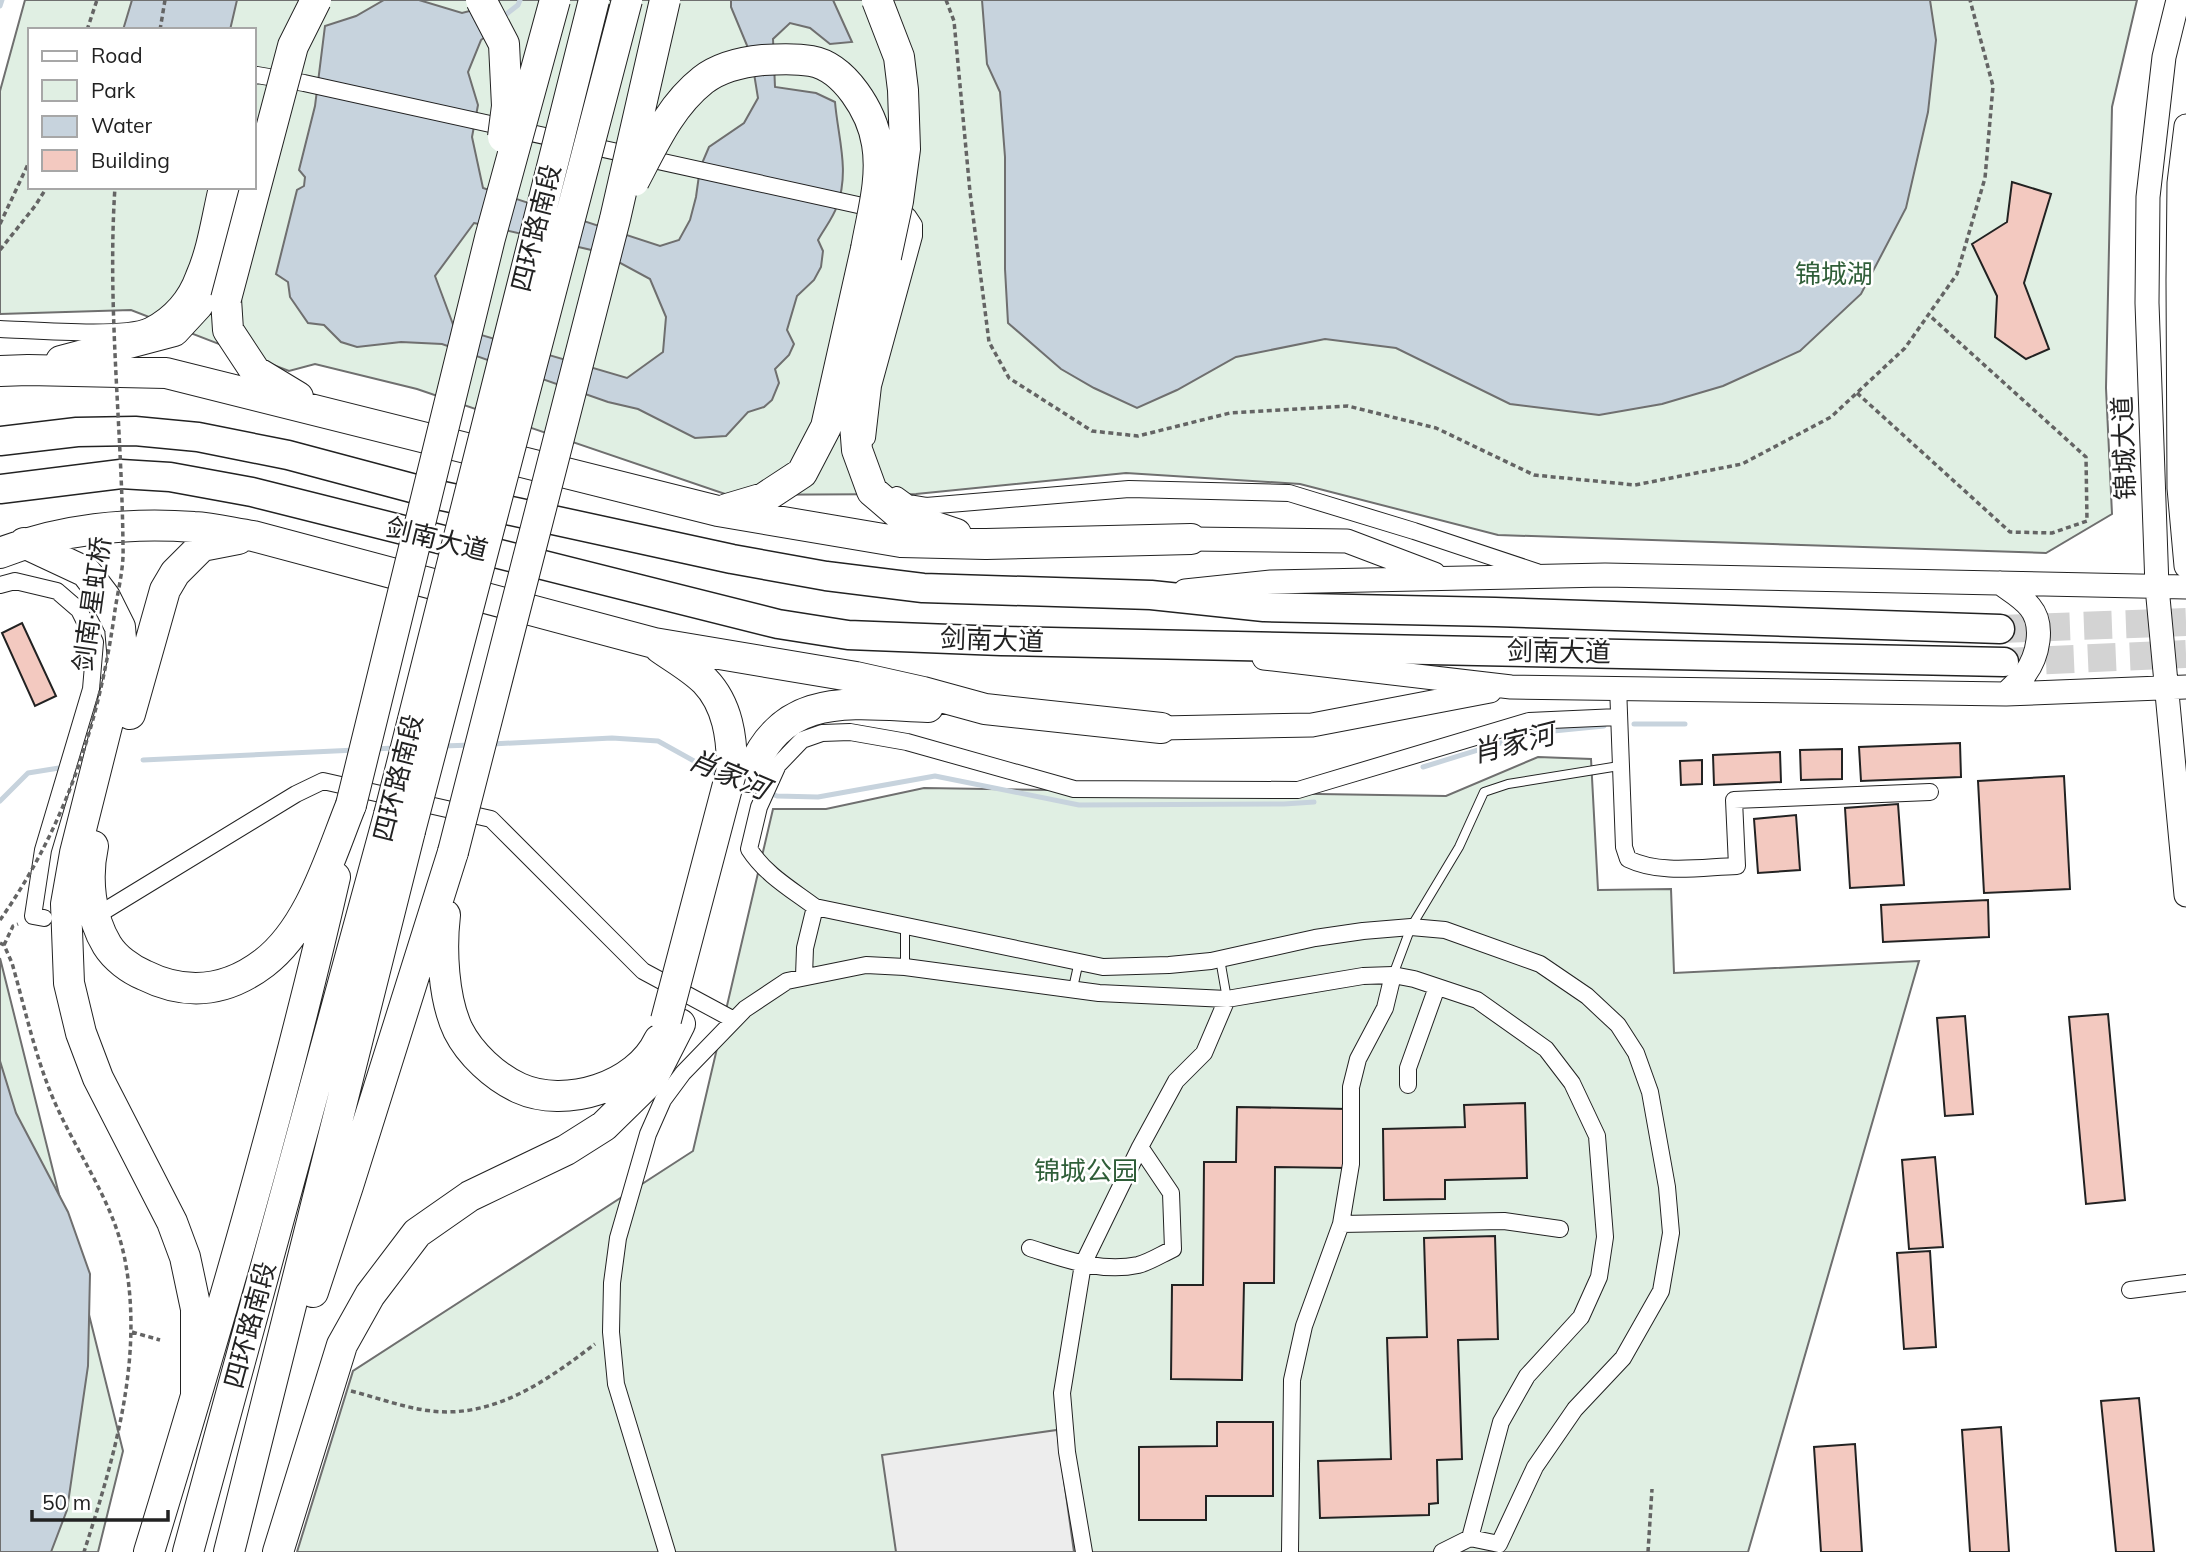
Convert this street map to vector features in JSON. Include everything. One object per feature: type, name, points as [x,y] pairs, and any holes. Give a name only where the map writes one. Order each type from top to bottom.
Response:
[{"type":"highway","points":[[256,117],[281,26],[295,0]]},
{"type":"highway","points":[[256,186],[293,46],[316,0]]},
{"type":"highway","points":[[481,0],[504,44],[507,106],[490,238]]},
{"type":"highway","points":[[149,1552],[197,1396],[309,988],[351,805],[490,238],[555,0]]},
{"type":"highway","name":"四环路南段","points":[[229,1552],[594,0]]},
{"type":"highway","name":"四环路南段","points":[[188,1552],[400,823],[627,0]]},
{"type":"highway","points":[[241,1504],[348,1186],[453,852],[615,219],[665,0]]},
{"type":"highway","points":[[718,511],[764,498],[802,473],[827,427],[876,253],[898,201],[905,149],[903,90],[899,57],[877,0]]},
{"type":"highway","points":[[615,219],[667,118],[704,80],[740,62],[779,59],[813,61],[842,77],[865,104],[877,142],[879,173],[876,253],[854,411],[857,450],[872,491],[900,515],[986,544]]},
{"type":"highway","points":[[255,189],[226,299],[228,330],[255,371],[323,412]]},
{"type":"highway","points":[[14,370],[173,331],[198,305],[228,192]]},
{"type":"highway","points":[[14,370],[166,373],[718,511],[901,542],[986,544],[1191,539]]},
{"type":"highway","name":"剑南大道","points":[[0,441],[77,432],[135,431],[198,437],[288,455],[438,495],[732,559],[826,576],[923,588],[1151,595],[1264,607],[2000,629]]},
{"type":"highway","name":"剑南大道","points":[[0,489],[121,474],[170,477],[252,492],[778,624],[848,635],[2004,662]]},
{"type":"highway","points":[[12,548],[81,531],[142,526],[194,527],[253,536],[654,643],[856,677],[985,709]]},
{"type":"highway","points":[[253,536],[202,546],[175,573],[165,590],[92,850],[90,888],[95,917],[108,947],[131,969],[165,986],[192,989],[221,984],[246,975],[266,961],[291,934],[316,892],[351,805]]},
{"type":"highway","points":[[12,548],[86,572],[105,597],[120,627],[123,662],[75,853],[66,904],[69,982],[81,1033],[98,1079],[172,1222],[185,1257],[195,1309],[197,1396]]},
{"type":"highway","points":[[654,643],[705,681],[725,713],[732,741],[753,784]]},
{"type":"highway","points":[[278,1552],[342,1345],[370,1295],[417,1233],[470,1196],[566,1150],[604,1126],[653,1079],[753,784],[755,759],[778,730],[793,719],[821,707],[861,704],[985,709],[1161,728]]},
{"type":"highway","points":[[453,852],[442,945],[450,1001],[458,1030],[477,1057],[499,1076],[520,1088],[544,1095],[570,1095],[594,1090],[616,1083],[637,1067],[673,1022]]},
{"type":"main road","name":"锦城大道","points":[[2178,0],[2164,57],[2148,197],[2147,303],[2157,587],[2177,687],[2186,895]]},
{"type":"main road","name":"锦城大道","points":[[2186,126],[2179,183],[2178,294],[2179,488],[2186,566]]},
{"type":"main road","points":[[1191,539],[1347,541],[1447,579]]},
{"type":"main road","points":[[1151,595],[1271,582],[1605,575],[2186,587]]},
{"type":"main road","points":[[2000,583],[2033,610],[2039,642],[2025,675],[2006,694]]},
{"type":"main road","points":[[1144,644],[1511,687],[2006,694],[2177,687]]},
{"type":"main road","points":[[1161,728],[1312,725],[1511,687]]},
{"type":"street","points":[[256,75],[304,83],[908,216],[914,225],[914,236],[873,386],[867,444],[871,464],[883,485],[908,503],[926,506],[962,504],[1129,489],[1289,493],[1414,531],[1549,577]]},
{"type":"street","points":[[0,329],[117,331],[147,327],[169,313],[185,294],[228,192]]},
{"type":"street","points":[[0,585],[15,581],[57,591],[79,610],[95,642],[91,689],[43,850],[39,917]]},
{"type":"street","points":[[1618,687],[1624,847],[1629,859],[1642,866],[1737,866],[1734,800],[1930,792]]},
{"type":"street","points":[[1442,1552],[1468,1545],[1498,1548],[1535,1467],[1576,1409],[1623,1358],[1661,1291],[1671,1233],[1667,1187],[1650,1092],[1636,1053],[1618,1025],[1587,996],[1540,964],[1445,930],[1410,927],[1315,937],[1220,959],[1103,967],[815,907],[777,881],[757,862],[749,849],[753,784],[778,765],[802,740],[822,733],[850,732],[907,742],[1074,789],[1298,790],[1529,721],[1618,717]]},
{"type":"street","points":[[101,913],[296,794],[323,781],[491,819],[643,971],[734,1020]]},
{"type":"street","points":[[803,976],[805,948],[815,907]]},
{"type":"street","points":[[667,1552],[616,1384],[611,1332],[612,1283],[618,1238],[648,1134],[663,1100],[683,1073],[745,1009],[787,981],[866,965],[905,967],[1099,993],[1227,999],[1363,976],[1393,975],[1477,1000],[1546,1049],[1572,1083],[1597,1136],[1605,1237],[1599,1277],[1581,1317],[1527,1376],[1501,1422],[1468,1545]]},
{"type":"street","points":[[1290,1552],[1292,1380],[1304,1326],[1341,1224],[1351,1164],[1351,1087],[1358,1059],[1385,1008],[1393,975]]},
{"type":"street","points":[[1408,1085],[1408,1068],[1437,987]]},
{"type":"street","points":[[1084,1552],[1067,1452],[1062,1393],[1083,1264],[1140,1147],[1176,1081],[1204,1053],[1227,999]]},
{"type":"street","points":[[1030,1248],[1083,1264],[1107,1268],[1140,1265],[1173,1249],[1171,1193],[1140,1147]]},
{"type":"street","points":[[1341,1224],[1504,1222],[1560,1229]]},
{"type":"street","points":[[2130,1290],[2186,1283]]},
{"type":"lane","points":[[1393,975],[1410,927],[1459,847],[1484,792],[1508,784],[1619,766]]},
{"type":"lane","points":[[905,926],[905,967]]},
{"type":"lane","points":[[1220,959],[1227,999]]},
{"type":"lane","points":[[1073,988],[1079,961]]},
{"type":"path","points":[[88,28],[97,0]]},
{"type":"path","points":[[160,28],[165,0]]},
{"type":"path","points":[[946,0],[954,20],[970,192],[989,342],[1009,378],[1092,432],[1138,436],[1230,413],[1348,406],[1436,428],[1534,475],[1635,485],[1742,464],[1831,417],[1905,348],[1957,274],[1985,178],[1993,86],[1970,0]]},
{"type":"path","points":[[0,224],[28,164]]},
{"type":"path","points":[[0,250],[46,189]]},
{"type":"path","name":"剑南·星虹桥","points":[[0,920],[24,886],[67,801],[90,732],[111,642],[124,550],[111,236],[114,189]]},
{"type":"path","points":[[1857,393],[2010,532],[2052,533],[2087,521],[2086,457],[1929,314]]},
{"type":"path","points":[[39,917],[13,926],[2,944],[12,963],[50,1091],[110,1208],[125,1259],[132,1314],[127,1390],[111,1467],[84,1552]]},
{"type":"path","points":[[131,1332],[160,1340]]},
{"type":"path","points":[[347,1390],[426,1410],[477,1410],[516,1396],[554,1375],[611,1332]]},
{"type":"path","points":[[1648,1552],[1652,1489]]},
{"type":"green space","name":"锦城湖","points":[[25,0],[2137,0],[2112,107],[2106,388],[2112,514],[2046,553],[1498,535],[1300,484],[1126,473],[916,494],[728,495],[417,389],[315,364],[289,371],[131,310],[0,314],[0,91]]},
{"type":"green space","name":"锦城公园","points":[[1538,757],[1591,759],[1598,890],[1671,889],[1674,973],[1919,961],[1748,1552],[297,1552],[353,1371],[693,1151],[773,809],[826,809],[924,788],[1446,796]]},
{"type":"green space","points":[[0,958],[123,1451],[98,1552],[0,1552]]},
{"type":"shaded area","points":[[1057,1430],[1074,1552],[896,1552],[882,1455]]},
{"type":"water","points":[[132,0],[237,0],[230,28],[124,28]]},
{"type":"water","points":[[384,0],[419,0],[462,13],[485,7],[505,21],[481,40],[468,72],[478,105],[472,137],[483,188],[660,246],[679,240],[690,220],[700,168],[709,147],[744,123],[758,98],[751,55],[731,7],[731,0],[833,0],[852,42],[830,44],[810,28],[790,23],[773,39],[775,87],[816,93],[835,102],[843,180],[837,206],[818,240],[823,251],[821,267],[814,280],[797,296],[787,330],[794,344],[789,355],[775,369],[779,383],[772,400],[764,407],[748,412],[726,436],[695,438],[638,409],[608,402],[442,344],[401,342],[357,347],[341,342],[324,325],[308,323],[290,297],[288,282],[276,274],[297,190],[304,186],[305,177],[299,170],[315,106],[325,26],[356,16]],"holes":[[[474,223],[600,252],[650,279],[666,317],[663,352],[627,378],[454,327],[435,276]]]},
{"type":"water","name":"锦城湖","points":[[982,0],[1930,0],[1936,40],[1928,112],[1906,208],[1861,294],[1800,351],[1723,386],[1662,404],[1599,415],[1510,404],[1396,348],[1325,339],[1236,357],[1177,390],[1137,408],[1061,369],[1008,323],[1005,157],[1000,92],[987,64]]},
{"type":"water","points":[[0,1061],[16,1113],[68,1212],[90,1274],[88,1366],[67,1510],[51,1552],[0,1552]]},
{"type":"building","points":[[2012,182],[2051,194],[2024,283],[2049,349],[2026,359],[1995,337],[1997,296],[1972,244],[2007,222]]},
{"type":"building","points":[[22,623],[56,696],[35,706],[2,633]]},
{"type":"building","points":[[1960,743],[1961,777],[1861,781],[1859,747]]},
{"type":"building","points":[[1842,749],[1842,779],[1801,780],[1800,750]]},
{"type":"building","points":[[1780,752],[1781,782],[1714,785],[1713,755]]},
{"type":"building","points":[[1702,760],[1702,784],[1681,785],[1680,761]]},
{"type":"building","points":[[2064,776],[2070,889],[1984,893],[1978,781]]},
{"type":"building","points":[[1898,804],[1904,885],[1850,888],[1845,808]]},
{"type":"building","points":[[1796,815],[1800,870],[1758,873],[1754,819]]},
{"type":"building","points":[[1988,900],[1989,937],[1883,942],[1881,905]]},
{"type":"building","points":[[2108,1014],[2125,1200],[2086,1204],[2069,1017]]},
{"type":"building","points":[[1965,1016],[1973,1114],[1945,1116],[1937,1018]]},
{"type":"building","points":[[1525,1103],[1527,1178],[1445,1180],[1445,1199],[1384,1200],[1383,1129],[1465,1127],[1464,1105]]},
{"type":"building","points":[[1237,1107],[1349,1109],[1348,1168],[1275,1167],[1274,1283],[1244,1283],[1242,1380],[1171,1379],[1172,1285],[1203,1285],[1204,1162],[1236,1162]]},
{"type":"building","points":[[1935,1157],[1943,1247],[1909,1249],[1902,1160]]},
{"type":"building","points":[[1495,1236],[1498,1339],[1458,1340],[1462,1459],[1437,1460],[1438,1503],[1429,1504],[1429,1515],[1320,1518],[1318,1461],[1391,1459],[1387,1338],[1427,1337],[1424,1238]]},
{"type":"building","points":[[1930,1251],[1936,1347],[1904,1349],[1897,1253]]},
{"type":"building","points":[[2139,1398],[2154,1552],[2116,1552],[2101,1401]]},
{"type":"building","points":[[1217,1422],[1273,1422],[1273,1496],[1206,1496],[1206,1520],[1139,1520],[1139,1447],[1217,1446]]},
{"type":"building","points":[[2001,1427],[2009,1552],[1970,1552],[1962,1430]]},
{"type":"building","points":[[1855,1444],[1862,1552],[1821,1552],[1814,1447]]},
{"type":"waterway","points":[[0,6],[2,0]]},
{"type":"waterway","points":[[500,19],[518,5],[520,0]]},
{"type":"waterway","name":"肖家河","points":[[1634,724],[1685,724]]},
{"type":"waterway","name":"肖家河","points":[[1423,767],[1533,733],[1604,726]]},
{"type":"waterway","name":"肖家河","points":[[492,744],[612,738],[658,741],[721,776]]},
{"type":"waterway","name":"肖家河","points":[[443,746],[472,745]]},
{"type":"waterway","name":"肖家河","points":[[373,749],[395,748]]},
{"type":"waterway","name":"肖家河","points":[[143,760],[356,750]]},
{"type":"waterway","name":"肖家河","points":[[0,801],[28,773],[59,768]]},
{"type":"waterway","name":"肖家河","points":[[767,792],[777,796],[818,797],[935,776],[1079,805],[1314,802]]},
{"type":"tunnel","points":[[2000,629],[2186,622]]},
{"type":"tunnel","points":[[2004,662],[2186,654]]}]
